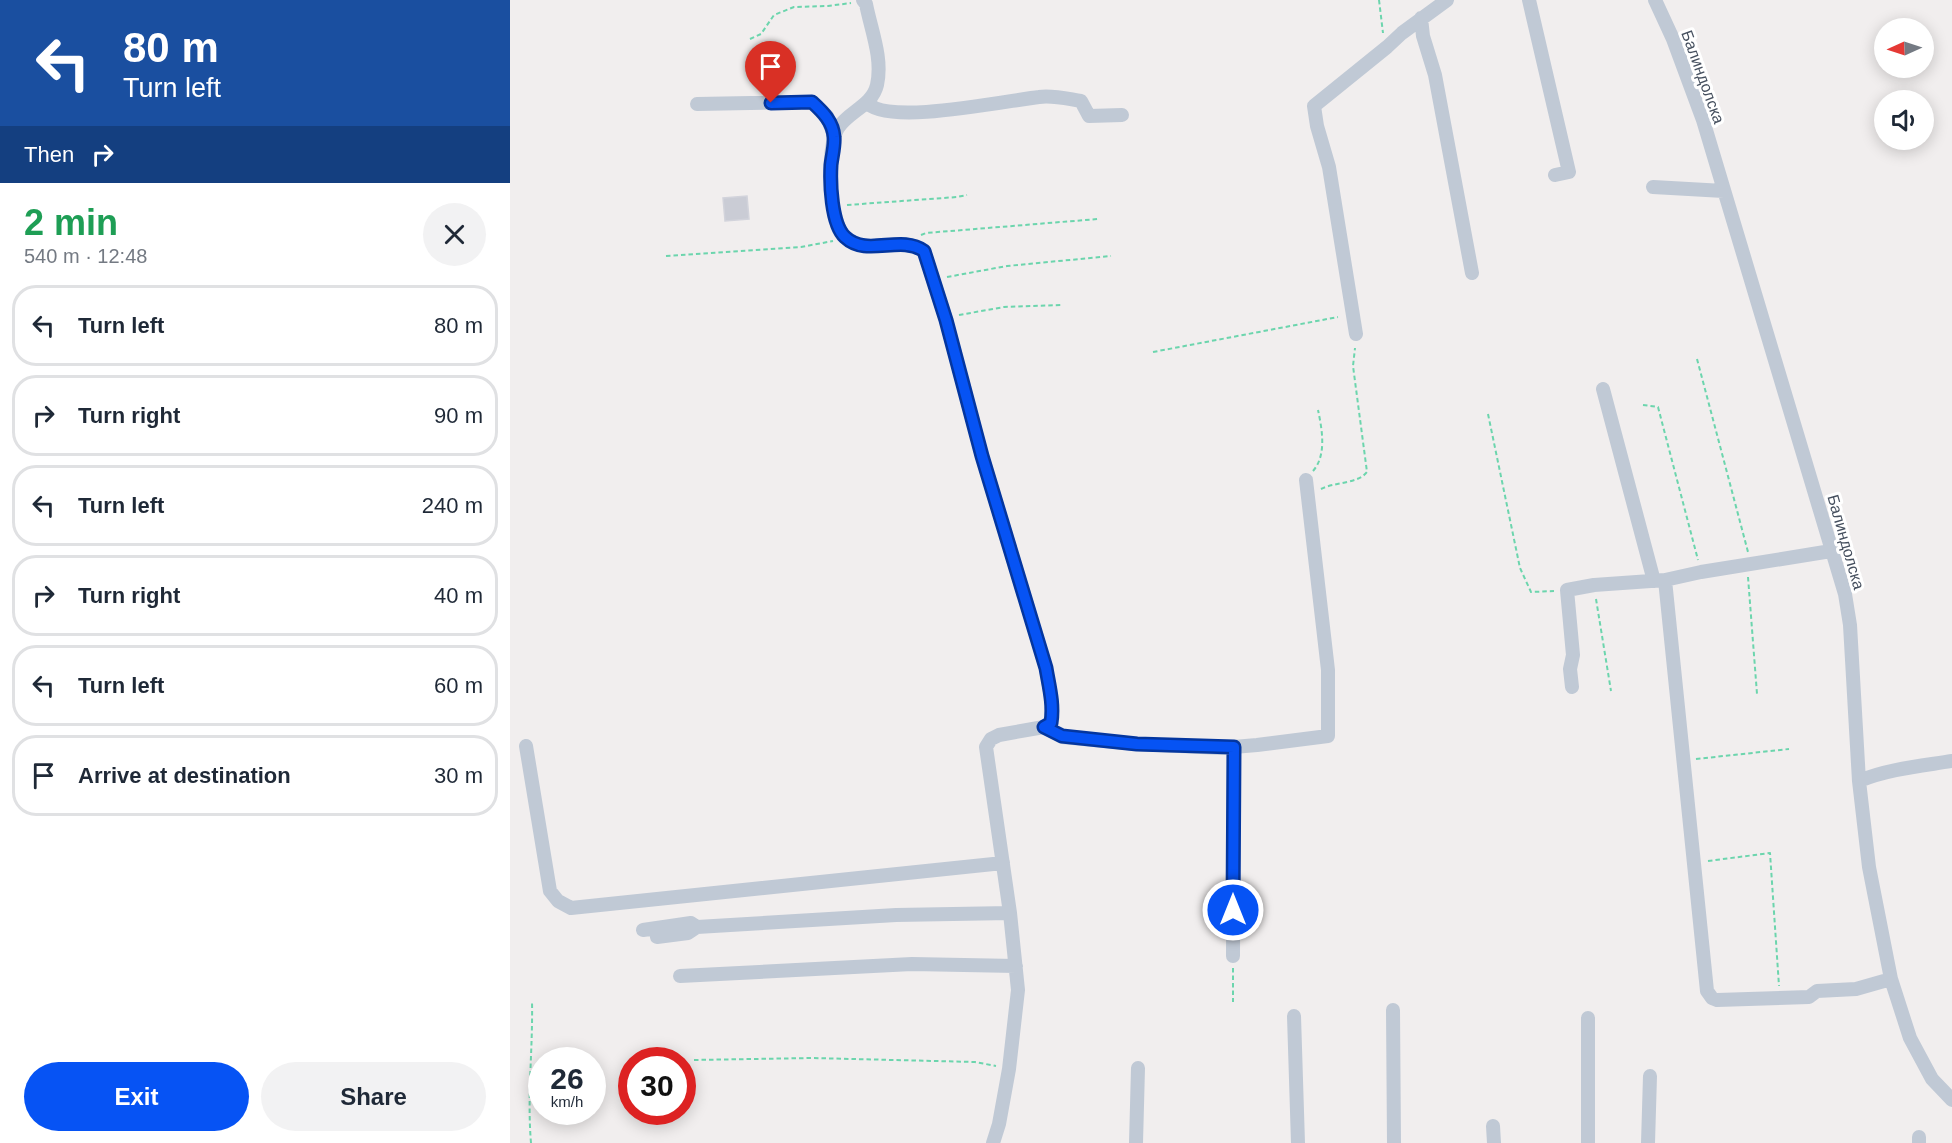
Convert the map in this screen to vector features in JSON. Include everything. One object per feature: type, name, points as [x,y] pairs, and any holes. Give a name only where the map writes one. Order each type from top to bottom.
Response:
[{"type":"street","points":[[1356,334],[1329,167],[1317,126],[1314,106],[1421,18],[1447,0]]},
{"type":"street","points":[[1529,0],[1569,172],[1555,175]]},
{"type":"street","name":"Балиндолска","points":[[1655,0],[1673,39],[1699,110],[1845,594],[1850,625],[1859,781],[1869,867],[1891,979],[1910,1038],[1932,1079],[1952,1100]]},
{"type":"street","points":[[834,136],[844,121],[873,97],[876,88],[879,74],[877,49],[864,2]]},
{"type":"street","points":[[1421,18],[1435,75],[1472,273]]},
{"type":"street","points":[[770,73],[771,103]]},
{"type":"street","points":[[867,102],[879,111],[910,112],[951,110],[1042,96],[1081,101],[1089,116],[1122,115]]},
{"type":"street","points":[[697,104],[812,102],[827,116],[834,136],[831,169],[834,210],[838,225],[845,237],[857,244],[869,247],[908,244],[917,245],[924,251],[946,320],[982,456],[1046,668],[1052,704],[1051,723],[1044,727],[999,735],[991,739],[986,747],[1010,913],[1018,990],[1009,1069],[999,1124],[993,1143]]},
{"type":"street","points":[[1653,187],[1724,192]]},
{"type":"street","points":[[1603,389],[1660,580],[1683,761],[1707,991],[1712,998],[1717,1000],[1809,997],[1816,992],[1856,988],[1891,979]]},
{"type":"street","points":[[1044,727],[1062,736],[1137,744],[1234,747],[1328,736],[1328,670],[1306,480]]},
{"type":"street","points":[[1572,687],[1567,590],[1594,585],[1660,580],[1831,551]]},
{"type":"street","points":[[526,746],[550,891],[558,901],[571,908],[1003,863]]},
{"type":"street","points":[[1233,956],[1234,747]]},
{"type":"street","points":[[1859,781],[1904,769],[1952,761]]},
{"type":"street","points":[[657,937],[688,933],[697,927],[896,915],[1010,913]]},
{"type":"street","points":[[643,930],[691,923],[697,927]]},
{"type":"street","points":[[680,976],[912,964],[1016,966]]},
{"type":"street","points":[[1394,1010],[1394,1143]]},
{"type":"street","points":[[1294,1016],[1298,1143]]},
{"type":"street","points":[[1588,1018],[1588,1143]]},
{"type":"street","points":[[1136,1143],[1138,1068]]},
{"type":"street","points":[[1648,1143],[1650,1076]]},
{"type":"street","points":[[1493,1126],[1494,1143]]},
{"type":"path","points":[[1379,0],[1387,47]]},
{"type":"path","points":[[750,39],[761,34],[774,15],[794,7],[864,2]]},
{"type":"path","points":[[834,210],[837,206],[967,195]]},
{"type":"path","points":[[908,244],[926,233],[1098,219]]},
{"type":"path","points":[[666,256],[801,248],[826,244],[845,237]]},
{"type":"path","points":[[933,280],[1008,266],[1111,256]]},
{"type":"path","points":[[946,320],[960,314],[1004,307],[1061,305]]},
{"type":"path","points":[[1153,352],[1353,314]]},
{"type":"path","points":[[1308,497],[1330,485],[1359,478],[1367,472],[1353,366],[1356,334]]},
{"type":"path","points":[[1697,359],[1749,564],[1757,694]]},
{"type":"path","points":[[1643,405],[1658,407],[1701,572]]},
{"type":"path","points":[[1306,480],[1321,460],[1320,423],[1317,410]]},
{"type":"path","points":[[1488,414],[1520,568],[1525,582],[1531,592],[1567,590]]},
{"type":"path","points":[[1594,585],[1611,691]]},
{"type":"path","points":[[1683,761],[1789,749]]},
{"type":"path","points":[[1693,862],[1770,853],[1780,998]]},
{"type":"path","points":[[1233,956],[1233,1002]]},
{"type":"path","points":[[531,1143],[529,1120],[533,1040],[532,1001]]},
{"type":"path","points":[[696,1060],[813,1058],[975,1062],[1009,1069]]},
{"type":"building","points":[[747,196],[749,219],[725,221],[723,198]]},
{"type":"route","points":[[771,103],[812,102],[827,116],[834,136],[831,169],[835,213],[841,232],[846,238],[869,247],[917,245],[928,259],[982,456],[1046,668],[1052,715],[1051,723],[1044,727],[1062,736],[1137,744],[1234,747],[1233,910]]}]
